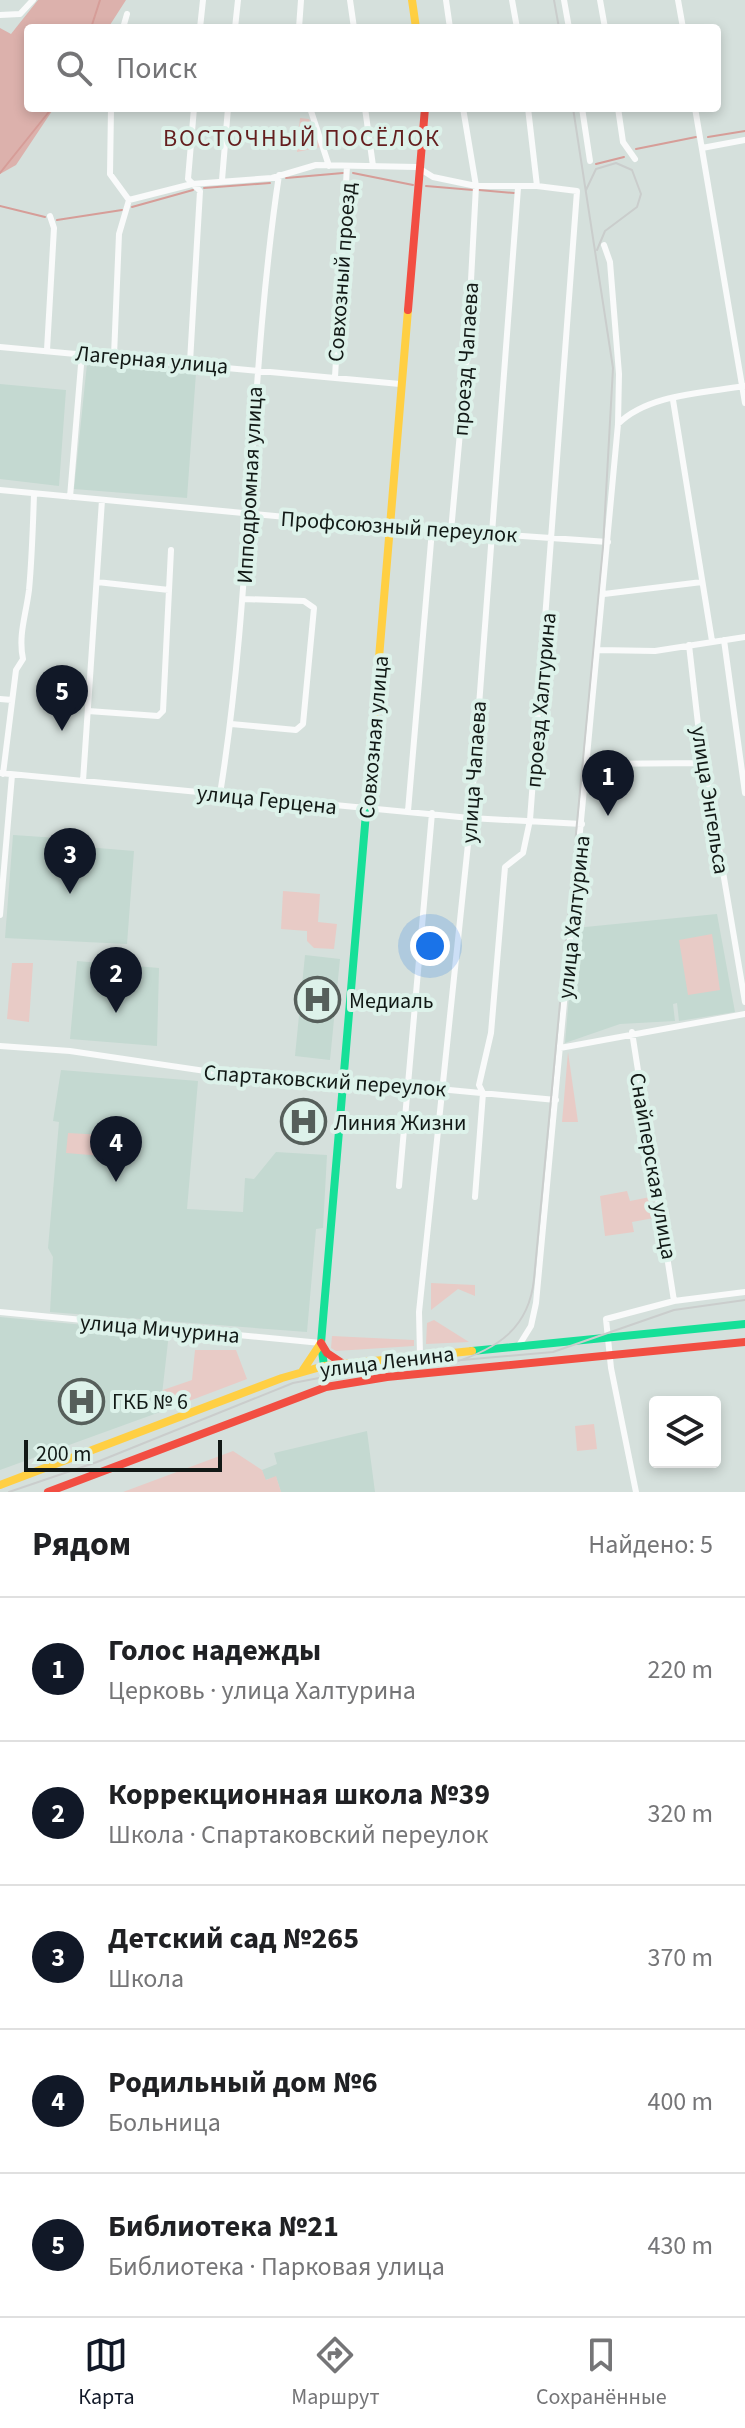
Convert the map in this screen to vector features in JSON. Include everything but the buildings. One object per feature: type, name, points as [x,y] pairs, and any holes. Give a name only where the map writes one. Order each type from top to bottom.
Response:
[{"type":"main road","points":[[412,0],[415,24]]},
{"type":"main road","name":"Совхозная улица","points":[[326,1387],[321,1343],[425,112]]},
{"type":"main road","name":"улица Ленина","points":[[0,1485],[324,1366],[745,1324]]},
{"type":"main road","points":[[733,1325],[742,1344]]},
{"type":"main road","points":[[321,1343],[327,1353],[342,1363]]},
{"type":"main road","points":[[300,1373],[312,1361],[321,1343]]},
{"type":"main road","name":"улица Ленина","points":[[48,1492],[326,1387],[387,1377],[742,1344]]},
{"type":"main road","points":[[49,1468],[58,1488]]},
{"type":"street","points":[[0,15],[20,14],[33,0]]},
{"type":"street","points":[[200,24],[203,0]]},
{"type":"street","points":[[235,24],[238,0]]},
{"type":"street","points":[[299,24],[301,0]]},
{"type":"street","points":[[350,0],[353,24]]},
{"type":"street","points":[[446,0],[449,24]]},
{"type":"street","points":[[512,0],[516,24]]},
{"type":"street","points":[[564,0],[568,24]]},
{"type":"street","points":[[600,0],[604,24]]},
{"type":"street","points":[[678,0],[682,24]]},
{"type":"street","points":[[124,24],[127,14]]},
{"type":"street","points":[[111,112],[110,174],[129,200]]},
{"type":"street","points":[[190,362],[200,191],[188,179],[194,112]]},
{"type":"street","points":[[222,180],[228,112]]},
{"type":"street","points":[[311,112],[329,166]]},
{"type":"street","name":"Совхозный проезд","points":[[366,112],[373,166]]},
{"type":"street","points":[[464,112],[476,186]]},
{"type":"street","points":[[129,200],[192,184],[279,175],[302,167],[329,166],[422,168],[433,177],[476,186],[537,186],[528,112]]},
{"type":"street","points":[[583,112],[590,161]]},
{"type":"street","points":[[619,112],[623,142],[635,159]]},
{"type":"street","points":[[696,112],[745,403]]},
{"type":"street","points":[[702,148],[745,140]]},
{"type":"street","name":"Совхозный проезд","points":[[335,377],[347,166]]},
{"type":"street","name":"Ипподромная улица","points":[[220,794],[231,724],[243,599],[256,369],[279,175]]},
{"type":"street","name":"проезд Чапаева","points":[[451,531],[467,356],[476,186]]},
{"type":"street","name":"проезд Халтурина","points":[[475,1197],[483,1093],[479,1085],[491,1033],[505,867],[523,853],[530,820],[554,538],[577,191],[537,186]]},
{"type":"street","name":"улица Чапаева","points":[[420,1355],[417,1336],[470,818],[518,188]]},
{"type":"street","points":[[114,356],[119,234],[129,200]]},
{"type":"street","points":[[47,350],[54,228],[50,216]]},
{"type":"street","name":"улица Халтурина","points":[[518,1347],[531,1326],[536,1303],[618,424],[619,374],[610,262],[604,245]]},
{"type":"street","name":"Лагерная улица","points":[[0,347],[190,362],[400,384]]},
{"type":"street","points":[[70,497],[82,353]]},
{"type":"street","points":[[618,424],[632,410],[744,386]]},
{"type":"street","points":[[673,400],[712,641]]},
{"type":"street","name":"Профсоюзный переулок","points":[[0,490],[250,515],[608,542]]},
{"type":"street","points":[[2,774],[16,670],[23,659],[19,638],[26,613],[33,551],[34,494]]},
{"type":"street","points":[[83,781],[102,500]]},
{"type":"street","points":[[408,811],[432,530]]},
{"type":"street","points":[[88,711],[158,716],[163,711],[171,550]]},
{"type":"street","points":[[97,582],[169,590]]},
{"type":"street","points":[[604,594],[702,582]]},
{"type":"street","points":[[231,724],[296,730],[303,724],[314,608],[304,601],[243,599]]},
{"type":"street","points":[[599,650],[655,651],[745,637]]},
{"type":"street","points":[[724,640],[745,793]]},
{"type":"street","name":"улица Энгельса","points":[[689,645],[705,763],[745,1002]]},
{"type":"street","points":[[0,699],[12,700]]},
{"type":"street","points":[[587,764],[705,763]]},
{"type":"street","name":"улица Герцена","points":[[2,774],[470,818],[582,824]]},
{"type":"street","points":[[0,915],[12,775]]},
{"type":"street","points":[[399,1186],[432,813]]},
{"type":"street","points":[[560,1048],[632,1032],[691,1022],[715,1022],[745,1014]]},
{"type":"street","name":"Снайперская улица","points":[[632,1032],[674,1301]]},
{"type":"street","name":"Спартаковский переулок","points":[[0,1046],[63,1050],[259,1079],[344,1080],[556,1100]]},
{"type":"street","points":[[636,1492],[606,1319],[674,1301],[745,1292]]},
{"type":"street","name":"улица Мичурина","points":[[0,1312],[321,1343]]},
{"type":"shaded area","points":[[38,0],[126,0],[111,24],[24,24],[24,112],[51,112],[16,165],[0,174],[0,28],[11,34]]},
{"type":"shaded area","points":[[300,118],[309,119],[321,147],[297,152]]},
{"type":"shaded area","points":[[87,364],[196,373],[187,498],[74,489]]},
{"type":"shaded area","points":[[0,384],[66,390],[59,486],[0,479]]},
{"type":"shaded area","points":[[13,835],[73,839],[74,846],[134,851],[127,944],[5,938]]},
{"type":"shaded area","points":[[283,891],[320,894],[318,922],[337,924],[334,949],[314,948],[307,941],[307,931],[281,929]]},
{"type":"shaded area","points":[[717,914],[735,1012],[679,1021],[677,1003],[673,1004],[675,1021],[620,1024],[565,1043],[575,928]]},
{"type":"shaded area","points":[[712,934],[720,990],[688,995],[679,940]]},
{"type":"shaded area","name":"Медиаль","points":[[305,955],[340,959],[330,1060],[295,1056]]},
{"type":"shaded area","points":[[77,961],[159,968],[157,1046],[70,1039]]},
{"type":"shaded area","points":[[12,963],[33,963],[29,1022],[7,1019]]},
{"type":"shaded area","points":[[568,1052],[578,1122],[562,1122]]},
{"type":"shaded area","points":[[61,1070],[198,1081],[187,1209],[243,1212],[245,1178],[254,1179],[276,1152],[327,1155],[323,1228],[316,1229],[307,1332],[50,1312],[53,1257],[48,1248],[59,1122],[53,1121]]},
{"type":"shaded area","points":[[68,1133],[104,1135],[102,1156],[66,1153]]},
{"type":"shaded area","points":[[627,1191],[630,1201],[650,1197],[654,1218],[632,1222],[634,1232],[605,1236],[600,1196]]},
{"type":"shaded area","points":[[431,1283],[475,1285],[475,1296],[458,1289],[431,1310]]},
{"type":"shaded area","name":"ГКБ № 6","points":[[0,1317],[169,1333],[160,1412],[0,1470]]},
{"type":"shaded area","points":[[434,1320],[469,1342],[426,1344],[427,1323]]},
{"type":"shaded area","points":[[332,1336],[414,1340],[414,1346],[336,1351],[331,1348]]},
{"type":"shaded area","points":[[195,1350],[236,1350],[247,1379],[160,1412],[163,1390],[192,1380]]},
{"type":"shaded area","points":[[594,1424],[597,1449],[577,1451],[575,1426]]},
{"type":"shaded area","points":[[367,1431],[375,1492],[281,1492],[276,1477],[265,1480],[262,1470],[277,1464],[274,1453]]},
{"type":"shaded area","points":[[233,1451],[262,1470],[266,1480],[276,1476],[281,1492],[123,1492]]},
{"type":"waterway","points":[[92,24],[100,0]]},
{"type":"waterway","points":[[0,173],[49,112]]},
{"type":"waterway","points":[[708,137],[745,131]]},
{"type":"waterway","points":[[636,149],[696,137]]},
{"type":"waterway","points":[[596,164],[624,157]]},
{"type":"waterway","points":[[286,178],[343,173]]},
{"type":"waterway","points":[[353,173],[413,185]]},
{"type":"waterway","points":[[204,188],[270,183]]},
{"type":"waterway","points":[[426,186],[473,190]]},
{"type":"waterway","points":[[132,207],[193,190]]},
{"type":"waterway","points":[[479,190],[514,193]]},
{"type":"waterway","points":[[0,206],[45,217]]},
{"type":"waterway","points":[[57,220],[122,210]]},
{"type":"tram line","points":[[554,0],[558,24]]},
{"type":"tram line","points":[[452,1363],[484,1351],[508,1334],[526,1311],[534,1279],[603,547],[613,368],[574,112]]},
{"type":"tram line","points":[[586,190],[596,169],[616,163],[632,170],[641,194],[637,207],[605,231],[597,250]]},
{"type":"tram line","points":[[9,1492],[97,1462],[293,1383],[371,1368],[553,1352],[674,1310],[745,1300]]},
{"type":"traffic: fast","points":[[324,1366],[321,1343],[370,766]]},
{"type":"traffic: fast","points":[[472,1351],[745,1324]]},
{"type":"traffic: slow","points":[[412,0],[415,24]]},
{"type":"traffic: slow","points":[[370,766],[408,310]]},
{"type":"traffic: slow","points":[[303,1370],[321,1343]]},
{"type":"traffic: slow","points":[[0,1485],[282,1378],[324,1366],[472,1351]]},
{"type":"traffic: jam","points":[[408,310],[425,112]]},
{"type":"traffic: jam","points":[[48,1492],[326,1387],[387,1377],[745,1342]]},
{"type":"traffic: jam","points":[[321,1343],[327,1353],[342,1363]]},
{"type":"place","name":"Библиотека №21","points":[[62,731]]},
{"type":"place","name":"Голос надежды","points":[[608,816]]},
{"type":"place","name":"Детский сад №265","points":[[70,894]]},
{"type":"place","name":"Медиаль","points":[[318,1000]]},
{"type":"place","name":"Коррекционная школа №39","points":[[116,1013]]},
{"type":"place","name":"Линия Жизни","points":[[303,1122]]},
{"type":"place","name":"Родильный дом №6","points":[[116,1182]]},
{"type":"place","name":"ГКБ № 6","points":[[81,1401]]},
{"type":"district","name":"ВОСТОЧНЫЙ ПОСЁЛОК","points":[[302,138]]}]
